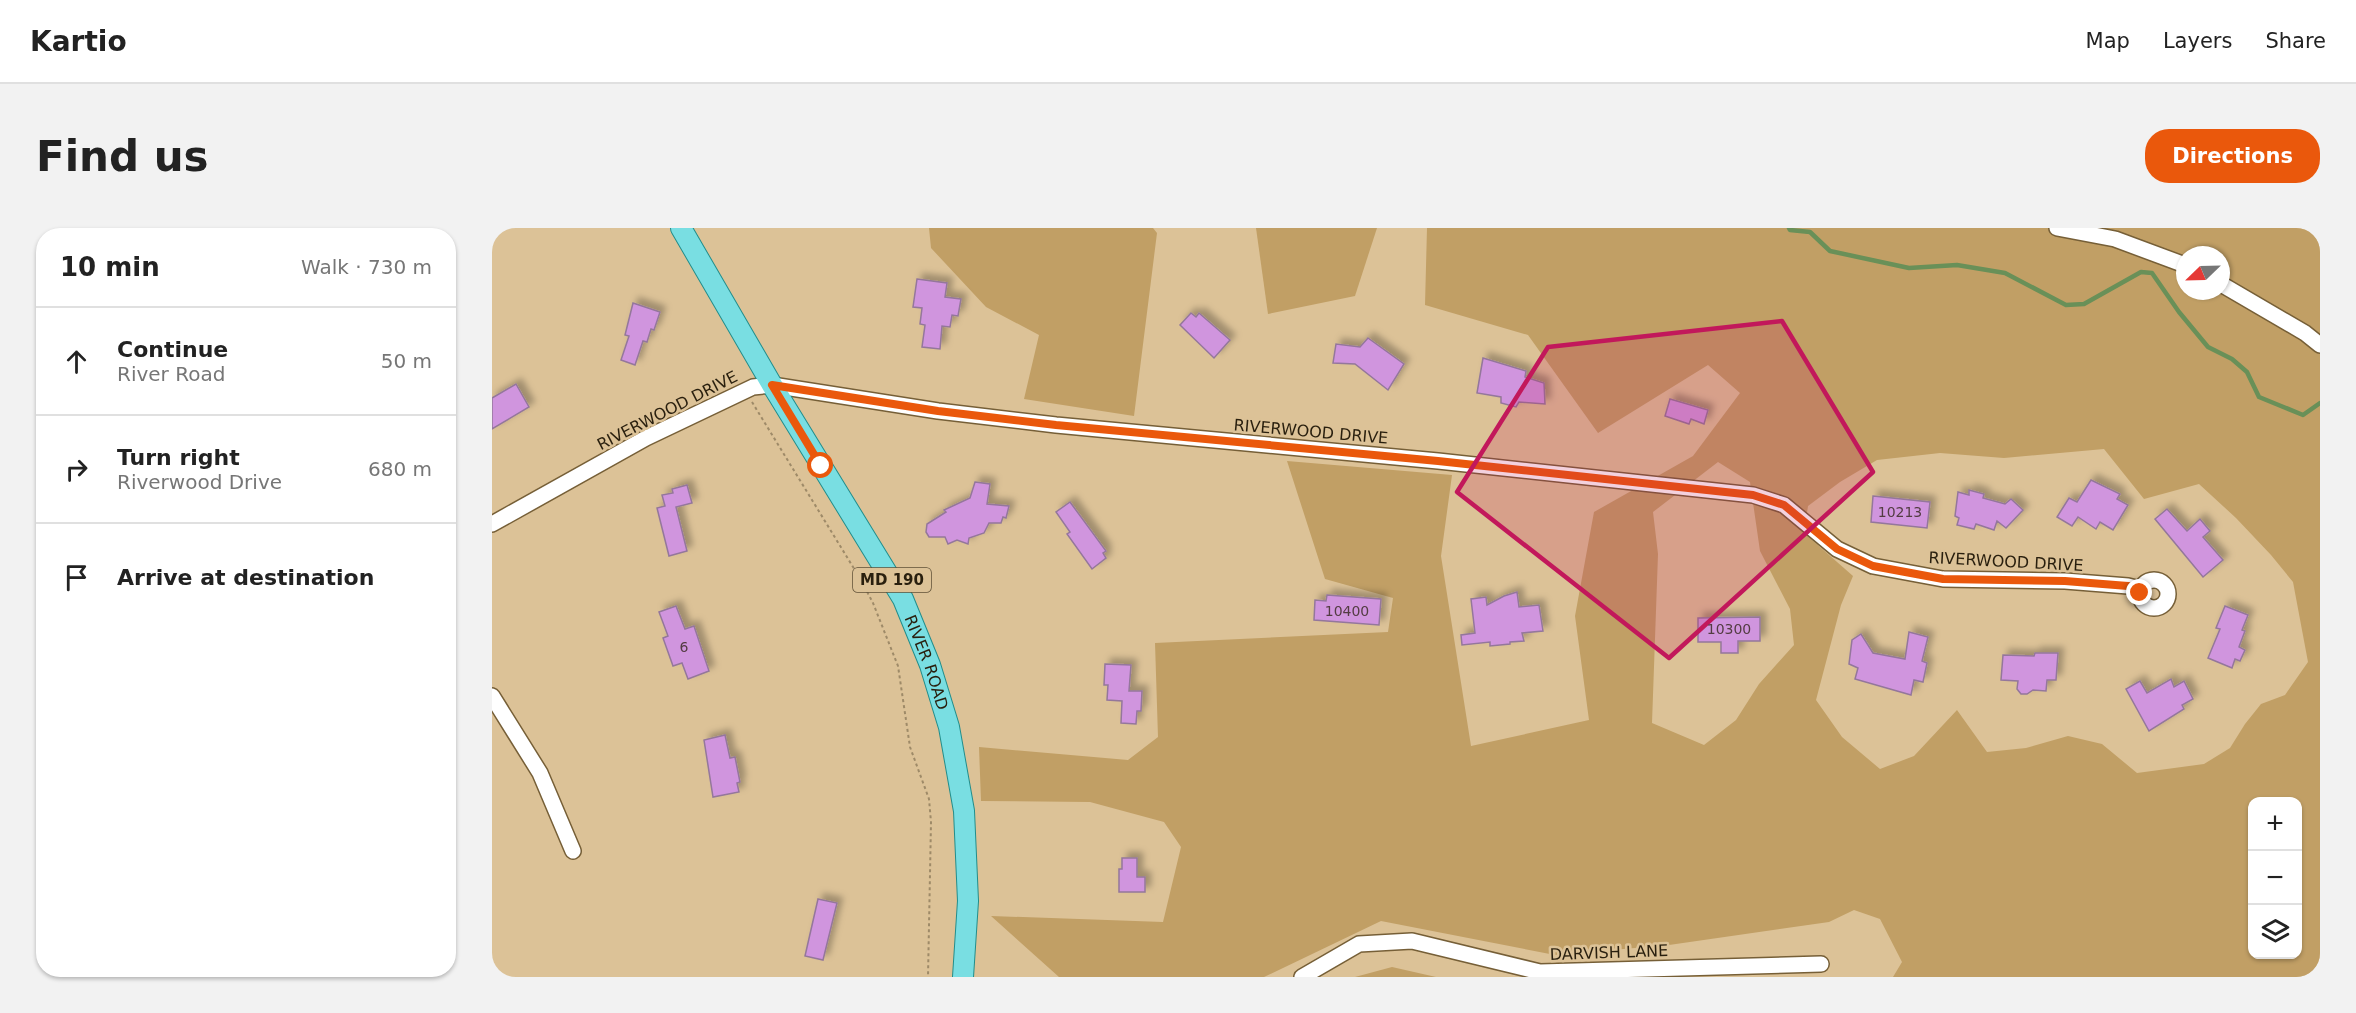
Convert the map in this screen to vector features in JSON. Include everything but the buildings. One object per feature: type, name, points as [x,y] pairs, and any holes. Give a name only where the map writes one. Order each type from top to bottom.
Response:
[{"type":"main road","name":"RIVER ROAD","points":[[681,228],[772,385],[903,599],[930,665],[949,727],[964,811],[968,901],[963,977]]},
{"type":"street","points":[[2057,228],[2115,239],[2176,262]]},
{"type":"street","points":[[2230,289],[2306,333],[2320,345]]},
{"type":"street","name":"RIVERWOOD DRIVE","points":[[492,524],[646,438],[753,387],[772,385],[938,411],[1056,425],[1438,461],[1753,495],[1784,505],[1837,549],[1873,566],[1943,579],[2065,581],[2140,589]]},
{"type":"street","points":[[492,696],[540,772],[573,851]]},
{"type":"street","name":"DARVISH LANE","points":[[1302,977],[1359,944],[1412,941],[1540,972],[1821,964]]},
{"type":"path","points":[[751,401],[861,579],[898,666],[910,747],[929,799],[931,822],[928,977]]},
{"type":"highlighted area","points":[[1782,321],[1873,472],[1669,658],[1457,492],[1548,347]]},
{"type":"shaded area","points":[[929,228],[1153,228],[1157,233],[1134,416],[1024,399],[1039,335],[986,307],[931,248]]},
{"type":"shaded area","points":[[1256,228],[1377,228],[1355,296],[1268,314]]},
{"type":"shaded area","points":[[1427,228],[2320,228],[2320,977],[1893,977],[1902,962],[1880,919],[1854,910],[1829,922],[1669,945],[1555,955],[1381,921],[1264,977],[1059,977],[991,916],[1163,922],[1181,847],[1164,822],[1090,802],[981,801],[979,747],[1128,760],[1158,737],[1155,643],[1388,632],[1393,598],[1325,579],[1287,461],[1452,475],[1441,556],[1471,746],[1589,720],[1575,616],[1594,512],[1693,456],[1740,393],[1708,365],[1598,433],[1528,335],[1425,305]],"holes":[[[2104,449],[2144,499],[2199,484],[2236,518],[2293,582],[2308,662],[2285,695],[2261,704],[2230,748],[2204,764],[2137,773],[2102,744],[2068,736],[2026,748],[1987,752],[1957,710],[1914,756],[1880,769],[1842,737],[1816,700],[1841,605],[1853,576],[1804,533],[1808,506],[1840,482],[1877,460],[1940,453],[2004,458]],[[1718,462],[1750,482],[1760,551],[1790,609],[1794,645],[1759,684],[1736,720],[1704,745],[1652,723],[1658,554],[1653,512]]]},
{"type":"shaded area","points":[[1392,967],[1436,977],[1355,977]]},
{"type":"waterway","points":[[1789,228],[1810,232],[1830,251],[1909,268],[1957,265],[2005,273],[2066,305],[2084,304],[2141,272],[2152,273],[2179,312],[2208,347],[2232,359],[2247,372],[2259,397],[2303,415],[2320,403]]},
{"type":"route","points":[[821,466],[772,385],[938,411],[1056,425],[1438,461],[1753,495],[1784,505],[1837,549],[1873,566],[1943,579],[2065,581],[2128,586],[2140,589],[2140,593]]}]
